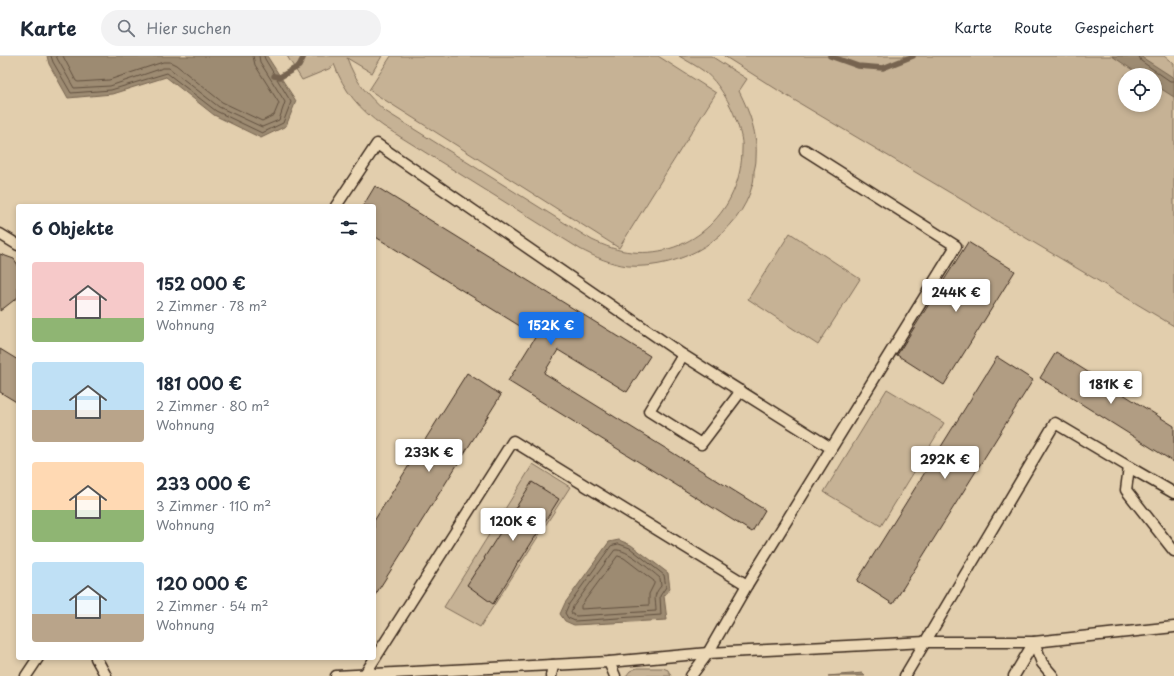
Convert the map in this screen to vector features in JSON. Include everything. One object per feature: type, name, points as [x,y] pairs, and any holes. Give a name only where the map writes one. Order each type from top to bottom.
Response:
[{"type":"lane","points":[[337,204],[377,144],[684,355],[831,448]]},
{"type":"lane","points":[[691,676],[708,653],[747,585],[956,246],[806,150]]},
{"type":"lane","points":[[0,234],[16,244]]},
{"type":"lane","points":[[684,355],[649,411],[701,444],[740,391]]},
{"type":"lane","points":[[905,676],[1054,423],[1174,493]]},
{"type":"lane","points":[[376,657],[513,441],[747,585]]},
{"type":"lane","points":[[1130,467],[1126,490],[1174,551]]},
{"type":"lane","points":[[336,676],[609,662],[708,653],[926,642],[1034,642],[1174,627]]},
{"type":"lane","points":[[1014,676],[1034,642]]},
{"type":"lane","points":[[1034,642],[1042,662],[1053,676]]},
{"type":"lane","points":[[26,676],[37,660]]},
{"type":"lane","points":[[97,660],[106,676]]},
{"type":"lane","points":[[365,674],[374,660]]},
{"type":"lane","points":[[609,662],[615,676]]},
{"type":"lane","points":[[551,676],[553,665]]},
{"type":"shaded area","points":[[287,56],[382,56],[372,73],[347,58],[362,87],[385,111],[592,240],[622,251],[654,252],[675,247],[694,238],[710,225],[723,210],[733,191],[740,171],[742,142],[734,114],[724,94],[710,76],[679,56],[711,56],[747,79],[739,91],[747,107],[756,141],[756,160],[753,183],[746,202],[735,219],[722,234],[706,246],[668,262],[648,266],[628,266],[615,264],[580,249],[374,120],[353,99],[342,83],[334,64],[331,68],[302,80]]},
{"type":"shaded area","points":[[391,56],[658,56],[716,93],[619,248],[369,90]]},
{"type":"shaded area","points":[[724,56],[1164,56],[1174,64],[1174,326],[784,94]]},
{"type":"shaded area","points":[[790,233],[860,279],[818,345],[748,299]]},
{"type":"shaded area","points":[[887,389],[944,423],[881,526],[824,492]]},
{"type":"shaded area","points":[[533,464],[570,487],[480,627],[444,607]]},
{"type":"shaded area","points":[[637,668],[663,668],[668,670],[671,676],[626,676],[630,671]]},
{"type":"water","points":[[47,56],[267,56],[296,101],[286,126],[261,138],[214,115],[166,77],[112,94],[68,98],[49,64]]},
{"type":"water","points":[[1112,56],[1140,56],[1159,68],[1130,68]]},
{"type":"water","points":[[1162,70],[1174,78],[1174,97],[1162,89]]},
{"type":"water","points":[[619,540],[631,545],[668,573],[670,589],[664,596],[667,620],[574,625],[565,621],[560,614],[565,603],[609,542]]},
{"type":"water","points":[[863,673],[865,676],[828,676]]},
{"type":"building","points":[[375,186],[650,356],[627,392],[558,350],[544,373],[765,510],[752,532],[508,381],[536,336],[376,237],[376,204],[364,204]]},
{"type":"building","points":[[968,242],[1015,271],[944,385],[897,355]]},
{"type":"building","points":[[0,254],[14,259],[16,262],[16,299],[0,311]]},
{"type":"building","points":[[0,349],[16,359],[16,402],[0,392]]},
{"type":"building","points":[[1056,352],[1174,426],[1174,462],[1040,378]]},
{"type":"building","points":[[997,357],[1033,380],[893,604],[857,581]]},
{"type":"building","points":[[467,373],[501,395],[376,594],[376,518]]},
{"type":"building","points":[[532,482],[559,499],[520,561],[519,560],[493,604],[467,585],[485,559],[484,558]]},
{"type":"waterway","points":[[274,76],[280,77],[299,66],[304,56]]},
{"type":"waterway","points":[[830,56],[858,66],[883,68],[913,56]]}]
